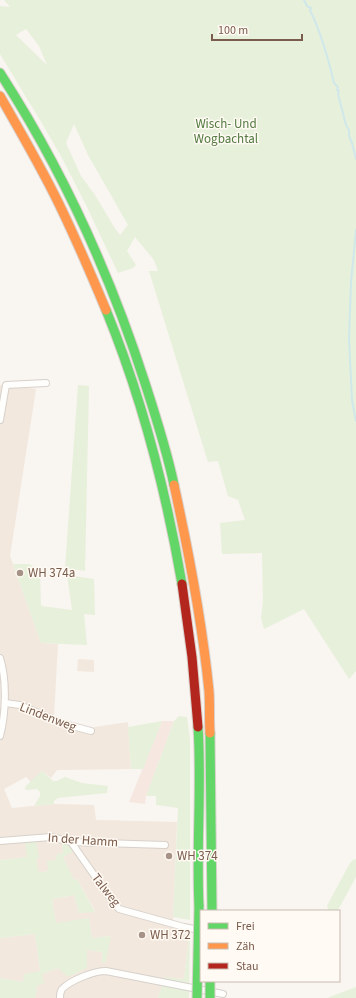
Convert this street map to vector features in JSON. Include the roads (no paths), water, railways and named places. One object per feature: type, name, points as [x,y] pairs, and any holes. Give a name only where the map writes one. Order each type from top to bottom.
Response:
[{"type":"highway","points":[[0,73],[30,121],[57,171],[104,269],[147,385],[165,448],[180,509],[193,574],[203,638],[209,692],[212,909]]},
{"type":"highway","points":[[0,96],[46,176],[92,273],[120,345],[153,451],[168,512],[181,576],[196,693],[200,767],[197,853],[199,906],[198,998]]},
{"type":"highway","points":[[210,982],[210,998]]},
{"type":"street","points":[[0,420],[6,385],[46,383]]},
{"type":"street","points":[[0,658],[3,670],[5,703],[0,736]]},
{"type":"street","name":"Lindenweg","points":[[5,703],[20,705],[61,723],[91,731]]},
{"type":"street","name":"In der Hamm","points":[[0,841],[51,837],[71,842],[165,845]]},
{"type":"street","name":"Talweg","points":[[71,842],[112,902],[119,909],[200,931]]},
{"type":"street","points":[[60,998],[60,992],[63,988],[85,975],[96,971],[106,971],[223,994]]},
{"type":"waterway","points":[[304,0],[307,6],[311,8],[310,10],[324,45],[334,83],[338,87],[337,90],[339,91],[338,94],[356,159]]},
{"type":"waterway","points":[[356,230],[351,282],[349,339],[352,400],[356,421]]},
{"type":"place","name":"WH 374a","points":[[20,573]]},
{"type":"place","name":"WH 374","points":[[169,856]]},
{"type":"place","name":"WH 372","points":[[142,935]]},
{"type":"park label","name":"Wisch- Und Wogbachtal","points":[[226,132]]}]
